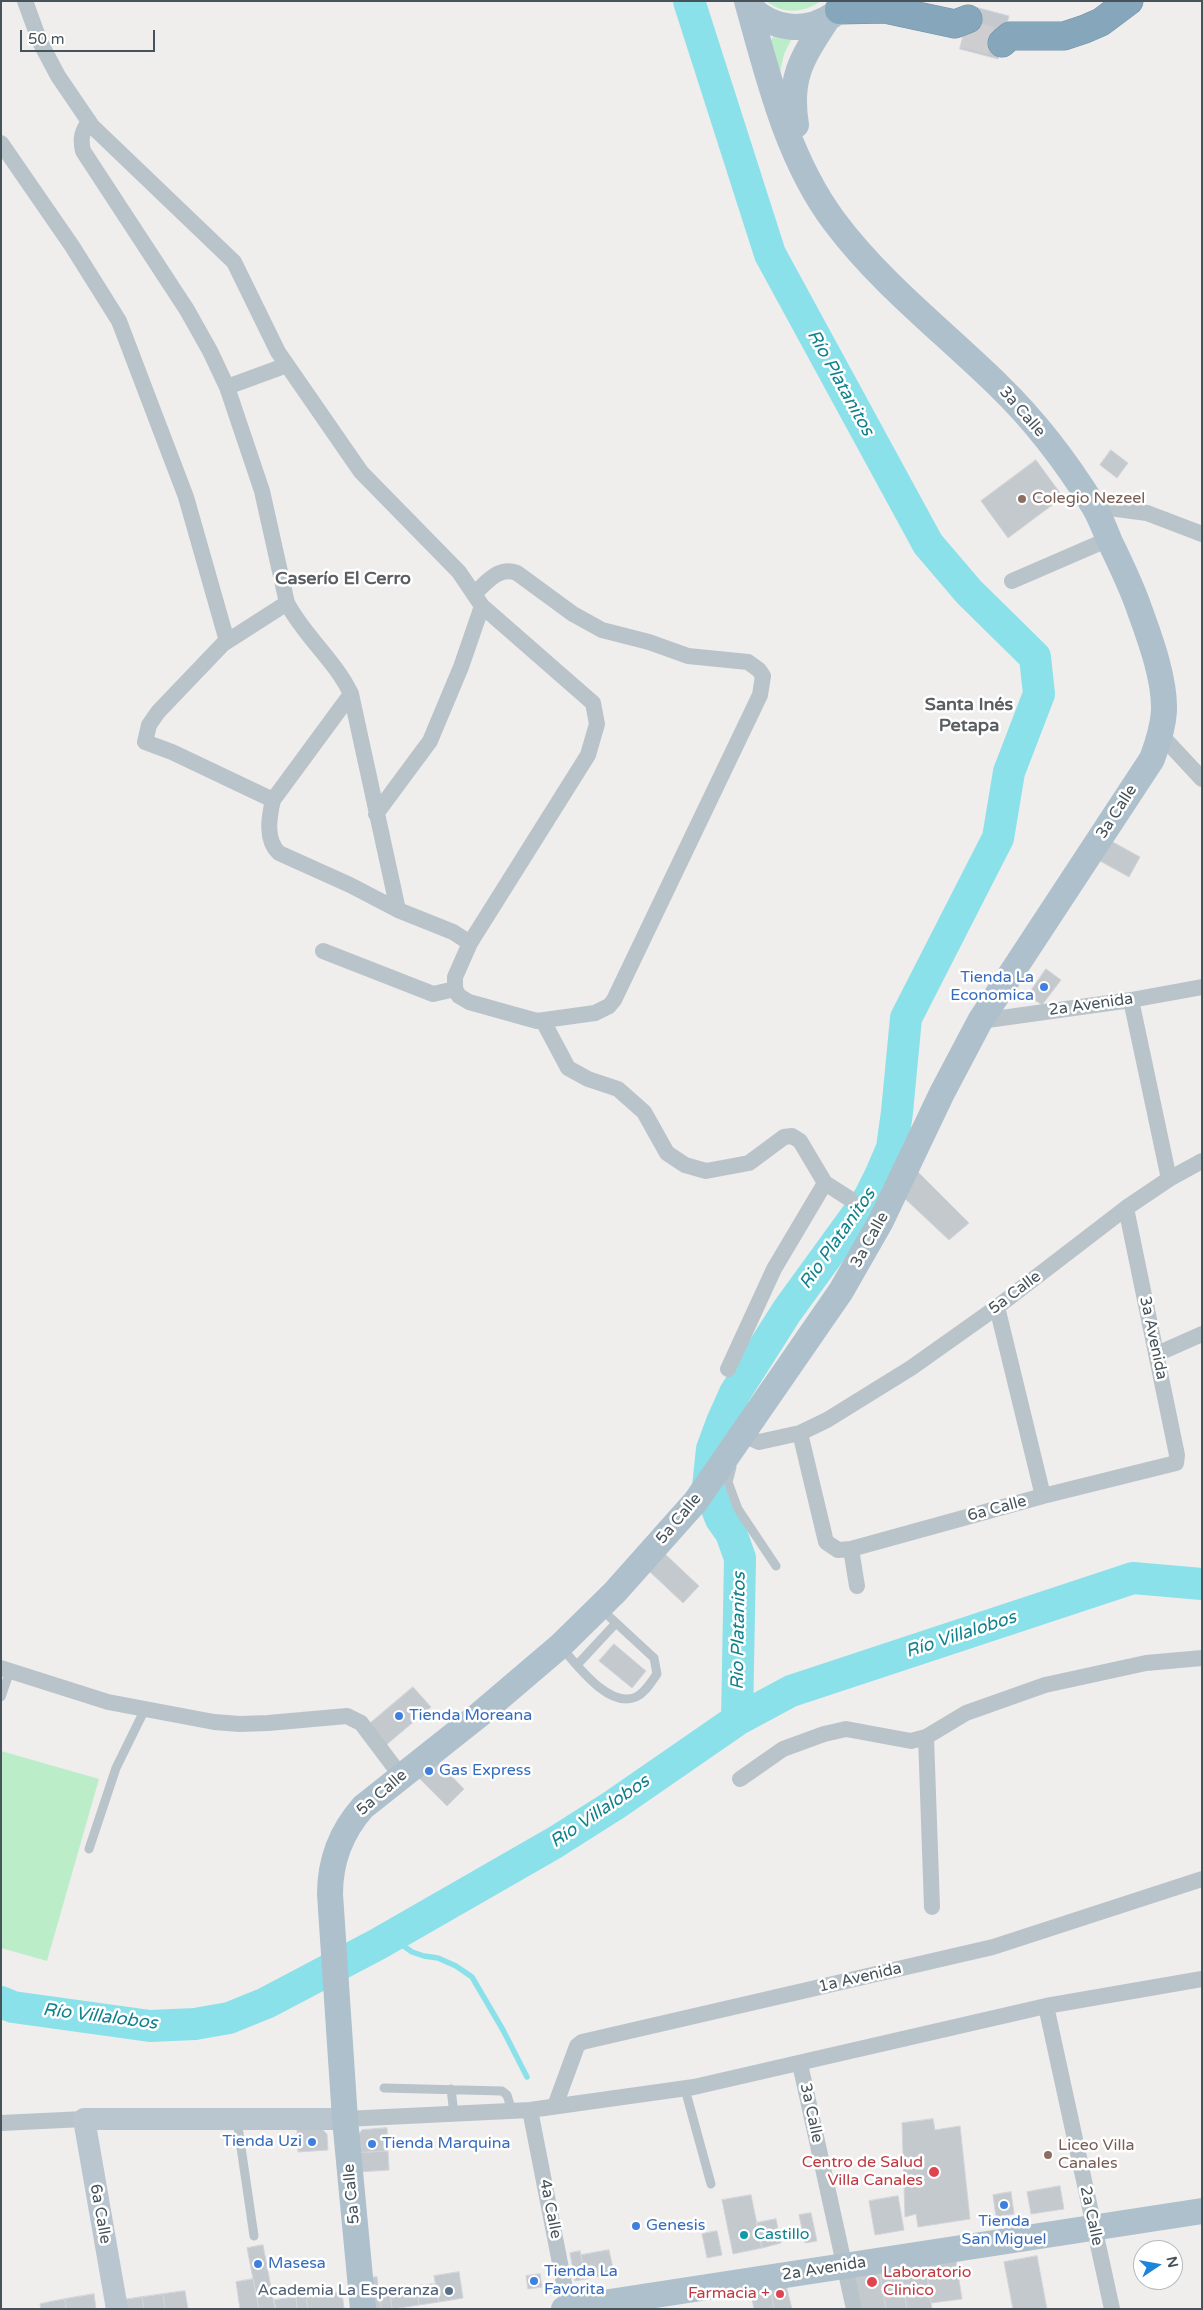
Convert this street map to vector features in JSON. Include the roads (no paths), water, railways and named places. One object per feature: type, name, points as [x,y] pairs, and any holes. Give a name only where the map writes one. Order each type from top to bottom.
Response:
[{"type":"highway","points":[[1006,36],[1064,36],[1101,22],[1129,1]]},
{"type":"highway","points":[[838,10],[885,9],[962,26]]},
{"type":"main road","points":[[748,3],[761,18],[786,27],[812,25],[838,10]]},
{"type":"main road","points":[[748,3],[787,131],[809,184]]},
{"type":"main road","points":[[809,184],[799,141],[793,92],[796,75],[802,60],[838,10]]},
{"type":"main road","name":"3a Calle","points":[[722,1461],[850,1276],[881,1221],[942,1093],[980,1021],[1152,759],[1161,735],[1164,711],[1163,693],[1151,642],[1135,596],[1094,506],[1050,445],[1001,388],[879,273],[835,222],[809,184]]},
{"type":"main road","name":"5a Calle","points":[[363,2309],[346,2119],[330,1894],[333,1861],[350,1822],[363,1807],[479,1715],[560,1646],[607,1615],[639,1566],[696,1500],[722,1461]]},
{"type":"main road","points":[[84,2119],[346,2119]]},
{"type":"main road","name":"6a Calle","points":[[84,2119],[117,2309]]},
{"type":"main road","name":"2a Avenida","points":[[573,2308],[1202,2211]]},
{"type":"street","points":[[25,1],[40,42],[58,76],[89,121],[108,143],[234,262],[270,337],[287,365],[361,472],[459,572],[479,600],[587,697],[595,709],[597,724],[588,755],[470,943],[455,978],[455,988],[459,996],[468,1002],[537,1021],[595,1014],[609,1006],[614,1000],[760,694],[763,676],[759,670],[748,662],[688,656],[649,642],[602,630],[574,614],[517,573],[508,570],[498,573],[479,600],[461,667],[430,741],[376,814]]},
{"type":"street","points":[[89,121],[80,139],[83,151],[187,310],[210,351],[227,387],[262,490],[287,603],[294,617],[338,672],[351,694],[398,910]]},
{"type":"street","points":[[1,143],[72,246],[119,321],[186,497],[227,641]]},
{"type":"street","points":[[227,387],[287,365]]},
{"type":"street","points":[[1094,506],[1147,513],[1202,534]]},
{"type":"street","points":[[1012,581],[1109,539]]},
{"type":"street","points":[[273,800],[172,752],[145,742],[149,725],[158,712],[227,641],[287,603]]},
{"type":"street","points":[[351,694],[273,800],[270,834],[274,848],[279,853],[350,884],[398,910],[453,932],[470,943]]},
{"type":"street","points":[[1161,735],[1202,779]]},
{"type":"street","points":[[323,952],[433,994],[455,988]]},
{"type":"street","name":"2a Avenida","points":[[980,1021],[1130,1000],[1202,986]]},
{"type":"street","points":[[1130,1000],[1169,1179]]},
{"type":"street","points":[[543,1021],[568,1068],[588,1079],[618,1089],[644,1112],[667,1153],[684,1165],[706,1172],[750,1164],[784,1137],[792,1136],[800,1141],[825,1183],[850,1199]]},
{"type":"street","name":"5a Calle","points":[[741,1434],[759,1442],[800,1433],[827,1420],[911,1368],[997,1307],[1126,1208],[1169,1179],[1202,1161]]},
{"type":"street","points":[[728,1369],[774,1268],[825,1183]]},
{"type":"street","name":"3a Avenida","points":[[1126,1208],[1176,1454],[1176,1463],[1169,1466]]},
{"type":"street","points":[[997,1307],[1043,1496]]},
{"type":"street","points":[[1157,1354],[1202,1334]]},
{"type":"street","name":"6a Calle","points":[[800,1433],[826,1542],[838,1550],[851,1549],[1043,1496],[1169,1466]]},
{"type":"street","points":[[851,1549],[857,1586]]},
{"type":"street","points":[[740,1779],[783,1749],[824,1734],[846,1729],[911,1741],[926,1737],[966,1713],[1045,1685],[1146,1663],[1202,1658]]},
{"type":"street","points":[[5,1669],[108,1702],[240,1724],[347,1716],[361,1723],[401,1776]]},
{"type":"street","points":[[926,1737],[932,1908]]},
{"type":"street","name":"1a Avenida","points":[[555,2106],[577,2046],[582,2042],[993,1947],[1202,1879]]},
{"type":"street","points":[[346,2119],[530,2110],[686,2089],[1046,2006],[1202,1979]]},
{"type":"street","name":"2a Calle","points":[[1046,2006],[1112,2309]]},
{"type":"street","name":"3a Calle","points":[[800,2064],[854,2309]]},
{"type":"street","name":"4a Calle","points":[[530,2110],[573,2308]]},
{"type":"street","points":[[1,2123],[84,2119]]},
{"type":"lane","points":[[722,1461],[732,1466],[728,1482],[738,1509],[776,1566]]},
{"type":"lane","points":[[560,1646],[577,1665],[591,1680],[609,1694],[621,1699],[635,1697],[648,1688],[656,1674],[654,1658],[607,1615],[577,1665]]},
{"type":"lane","points":[[1,1696],[5,1669]]},
{"type":"lane","points":[[89,1849],[116,1768],[145,1709]]},
{"type":"lane","points":[[384,2088],[502,2091],[507,2094],[512,2111]]},
{"type":"lane","points":[[451,2089],[454,2114]]},
{"type":"lane","points":[[686,2089],[711,2184]]},
{"type":"lane","points":[[237,2120],[254,2236]]},
{"type":"waterway","name":"Rio Platanitos","points":[[689,1],[770,254],[928,544],[969,592],[1035,657],[1039,694],[1009,772],[998,838],[906,1018],[892,1148],[880,1176],[869,1198],[787,1311],[735,1393],[712,1449],[708,1487],[721,1519],[731,1533],[740,1558],[737,1720]]},
{"type":"waterway","name":"Río Villalobos","points":[[1,2002],[13,2007],[150,2026],[195,2024],[229,2018],[266,2003],[378,1944],[554,1843],[614,1805],[737,1720],[791,1691],[1133,1578],[1202,1584]]},
{"type":"waterway","points":[[391,1937],[412,1952],[438,1958],[456,1966],[472,1977],[503,2030],[527,2077]]},
{"type":"tunnel","points":[[964,34],[1002,43]]},
{"type":"place","name":"Colegio Nezeel","points":[[1022,499]]},
{"type":"place","name":"Tienda La Economica","points":[[1044,987]]},
{"type":"place","name":"Tienda Moreana","points":[[399,1716]]},
{"type":"place","name":"Gas Express","points":[[429,1771]]},
{"type":"place","name":"Tienda Uzi","points":[[312,2142]]},
{"type":"place","name":"Tienda Marquina","points":[[372,2144]]},
{"type":"place","name":"Liceo Villa Canales","points":[[1048,2155]]},
{"type":"place","name":"Centro de Salud Villa Canales","points":[[934,2172]]},
{"type":"place","name":"Tienda San Miguel","points":[[1004,2205]]},
{"type":"place","name":"Genesis","points":[[636,2226]]},
{"type":"place","name":"Castillo","points":[[744,2235]]},
{"type":"place","name":"Masesa","points":[[258,2264]]},
{"type":"place","name":"Tienda La Favorita","points":[[534,2281]]},
{"type":"place","name":"Laboratorio Clinico","points":[[872,2282]]},
{"type":"place","name":"Academia La Esperanza","points":[[449,2291]]},
{"type":"place","name":"Farmacia +","points":[[780,2294]]},
{"type":"district","name":"Caserío El Cerro","points":[[343,579]]},
{"type":"district","name":"Santa Inés Petapa","points":[[969,715]]},
{"type":"water label","name":"Río Platanitos","points":[[840,383]]}]
